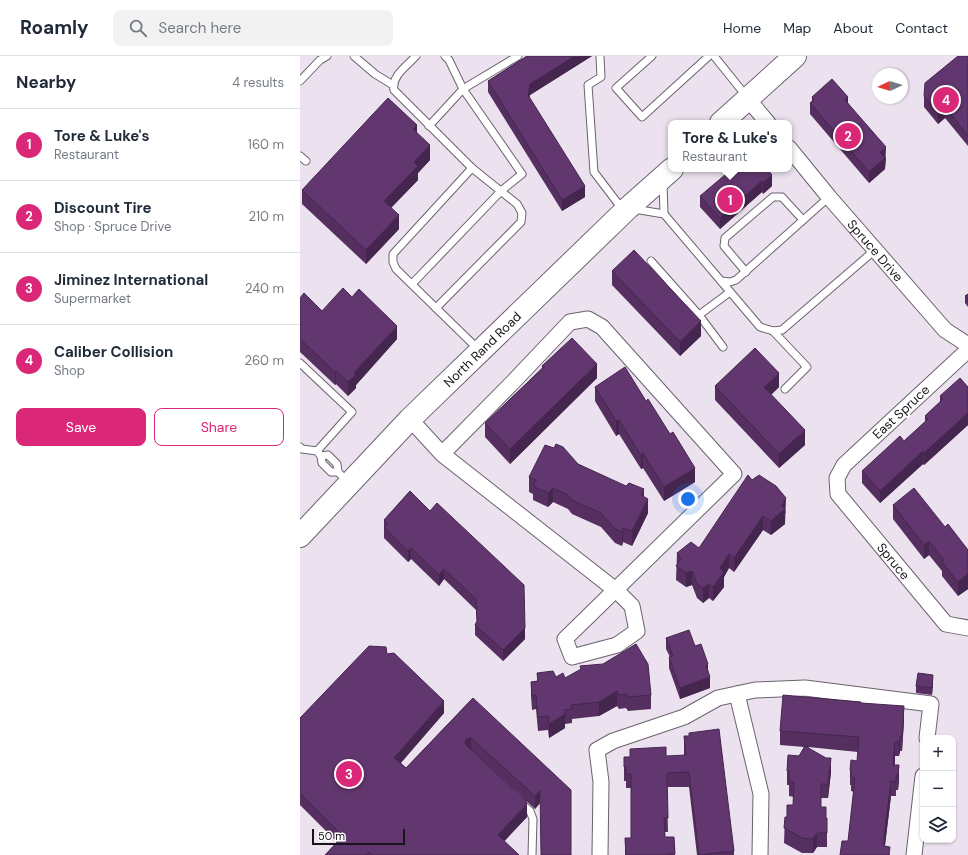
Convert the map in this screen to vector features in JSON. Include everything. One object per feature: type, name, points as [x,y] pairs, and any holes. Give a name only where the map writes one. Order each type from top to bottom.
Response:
[{"type":"main road","points":[[724,120],[795,56]]},
{"type":"main road","name":"North Rand Road","points":[[300,536],[343,477],[410,419],[626,210],[667,174]]},
{"type":"street","points":[[747,98],[765,120]]},
{"type":"street","name":"Spruce Drive","points":[[792,152],[829,197],[945,330],[968,345]]},
{"type":"street","points":[[410,419],[442,454],[616,590],[632,606],[637,631],[617,645],[572,657],[566,639],[616,590],[734,474],[602,327],[588,319],[570,322],[442,454]]},
{"type":"street","name":"East Spruce","points":[[837,478],[844,465],[968,350]]},
{"type":"street","name":"Spruce","points":[[837,478],[838,494],[946,624],[968,628]]},
{"type":"street","points":[[600,855],[601,782],[597,750],[613,741],[684,717],[718,698],[755,690],[805,688],[931,704],[927,735]]},
{"type":"street","points":[[737,694],[761,794],[760,855]]},
{"type":"street","points":[[914,855],[920,802]]},
{"type":"lane","points":[[300,81],[320,60],[327,56]]},
{"type":"lane","points":[[354,56],[375,74],[392,85],[394,90],[472,168],[517,204],[522,212],[521,222],[436,308]]},
{"type":"lane","points":[[392,85],[395,78],[416,56]]},
{"type":"lane","points":[[412,284],[501,191],[522,174],[463,89],[449,60],[445,56]]},
{"type":"lane","points":[[430,126],[463,89],[518,56]]},
{"type":"lane","points":[[600,56],[601,77],[588,85],[594,172],[626,210],[664,214],[760,327],[773,331],[782,330],[875,250]]},
{"type":"lane","points":[[650,57],[616,88],[642,117],[709,56]]},
{"type":"lane","points":[[714,56],[747,98]]},
{"type":"lane","points":[[300,156],[306,161]]},
{"type":"lane","points":[[472,168],[393,254],[392,262],[396,269],[480,350]]},
{"type":"lane","points":[[664,214],[667,174]]},
{"type":"lane","points":[[746,272],[724,246],[725,238],[773,196],[782,197],[803,220]]},
{"type":"lane","points":[[721,282],[736,280],[829,197]]},
{"type":"lane","points":[[651,261],[699,315],[723,347]]},
{"type":"lane","points":[[699,315],[730,292]]},
{"type":"lane","points":[[773,331],[809,364],[785,389]]},
{"type":"lane","points":[[300,363],[352,412],[319,453]]},
{"type":"lane","points":[[300,448],[319,453]]},
{"type":"lane","points":[[319,453],[322,463],[331,472],[343,477]]},
{"type":"lane","points":[[513,796],[530,811],[533,819],[532,855]]},
{"type":"building","points":[[527,56],[575,56],[530,84],[528,95],[585,186],[562,200],[488,81]]},
{"type":"building","points":[[958,56],[968,56],[968,136],[945,107],[938,113],[924,96],[925,83]]},
{"type":"building","points":[[832,79],[848,97],[845,100],[886,147],[880,152],[885,158],[869,172],[810,103],[814,100],[812,97]]},
{"type":"building","points":[[388,98],[417,125],[413,129],[430,145],[414,162],[418,166],[384,201],[399,215],[366,250],[302,190]]},
{"type":"building","points":[[728,172],[770,172],[772,175],[763,183],[762,181],[720,218],[700,196]]},
{"type":"building","points":[[634,250],[701,321],[680,342],[612,271]]},
{"type":"building","points":[[343,288],[352,297],[359,289],[397,326],[354,373],[356,375],[348,382],[336,371],[335,372],[300,339],[300,298],[304,293],[322,311]]},
{"type":"building","points":[[572,338],[597,364],[510,449],[485,423]]},
{"type":"building","points":[[755,348],[779,373],[764,387],[805,430],[779,454],[715,386]]},
{"type":"building","points":[[625,367],[646,401],[648,399],[670,434],[673,432],[695,468],[664,487],[643,453],[641,455],[619,420],[616,421],[595,387]]},
{"type":"building","points":[[960,378],[968,387],[968,413],[924,453],[923,451],[880,491],[862,471],[900,436],[904,441],[928,419],[925,416],[943,399],[940,396]]},
{"type":"building","points":[[556,444],[563,447],[578,464],[626,486],[629,483],[644,489],[641,495],[648,499],[632,531],[623,528],[622,532],[615,529],[601,513],[572,500],[568,495],[553,488],[548,493],[533,486],[536,480],[529,477],[545,445],[554,448]]},
{"type":"building","points":[[748,475],[752,480],[759,475],[776,486],[786,498],[781,505],[785,509],[771,521],[763,516],[734,558],[729,554],[720,568],[724,572],[713,587],[709,584],[703,588],[697,584],[692,571],[686,573],[676,566],[681,559],[677,553],[691,542],[699,548]]},
{"type":"building","points":[[914,488],[945,527],[948,524],[968,550],[968,574],[958,582],[942,562],[944,560],[929,541],[924,545],[893,505]]},
{"type":"building","points":[[410,491],[430,511],[437,503],[524,585],[525,628],[503,650],[475,625],[477,621],[476,599],[444,569],[439,575],[411,548],[408,551],[384,527],[387,524],[384,520]]},
{"type":"building","points":[[689,630],[695,646],[701,644],[708,664],[706,665],[710,677],[680,688],[669,657],[673,656],[666,638]]},
{"type":"building","points":[[636,644],[648,664],[651,695],[628,697],[626,694],[619,695],[617,691],[599,702],[571,705],[572,709],[564,710],[565,714],[549,724],[548,716],[538,717],[536,695],[532,696],[531,682],[538,681],[537,673],[553,671],[556,677],[563,673],[565,678],[581,669],[580,666],[603,664]]},
{"type":"building","points":[[369,646],[386,647],[387,654],[394,653],[444,701],[394,758],[406,768],[473,698],[571,790],[571,855],[541,855],[540,790],[535,796],[471,738],[466,739],[465,743],[467,746],[526,801],[527,804],[498,835],[519,855],[372,855],[369,852],[366,855],[325,855],[343,836],[300,793],[300,718]]},
{"type":"building","points":[[918,673],[933,675],[932,688],[916,686]]},
{"type":"building","points":[[783,695],[904,706],[902,737],[900,736],[899,742],[895,742],[893,765],[899,765],[898,775],[896,775],[896,782],[891,781],[884,838],[884,846],[890,847],[889,855],[840,855],[842,841],[848,841],[855,778],[851,777],[851,760],[857,761],[859,737],[780,731]]},
{"type":"building","points":[[719,729],[734,851],[699,855],[689,772],[667,773],[668,818],[664,818],[665,837],[674,837],[675,854],[626,855],[625,838],[631,838],[631,774],[626,774],[624,757],[630,757],[630,749],[666,747],[666,756],[686,755],[684,736],[689,736],[689,733]]},
{"type":"building","points":[[805,746],[826,758],[831,758],[828,784],[821,784],[821,807],[826,807],[827,833],[817,833],[813,839],[802,838],[784,828],[785,817],[787,817],[787,805],[793,805],[794,782],[789,782],[789,771],[787,771],[788,755],[799,756]]},
{"type":"place","name":"Caliber Collision","points":[[946,100]]},
{"type":"place","name":"Discount Tire","points":[[848,136]]},
{"type":"place","name":"Tore & Luke's","points":[[730,200]]},
{"type":"place","name":"Jiminez International","points":[[349,774]]}]
